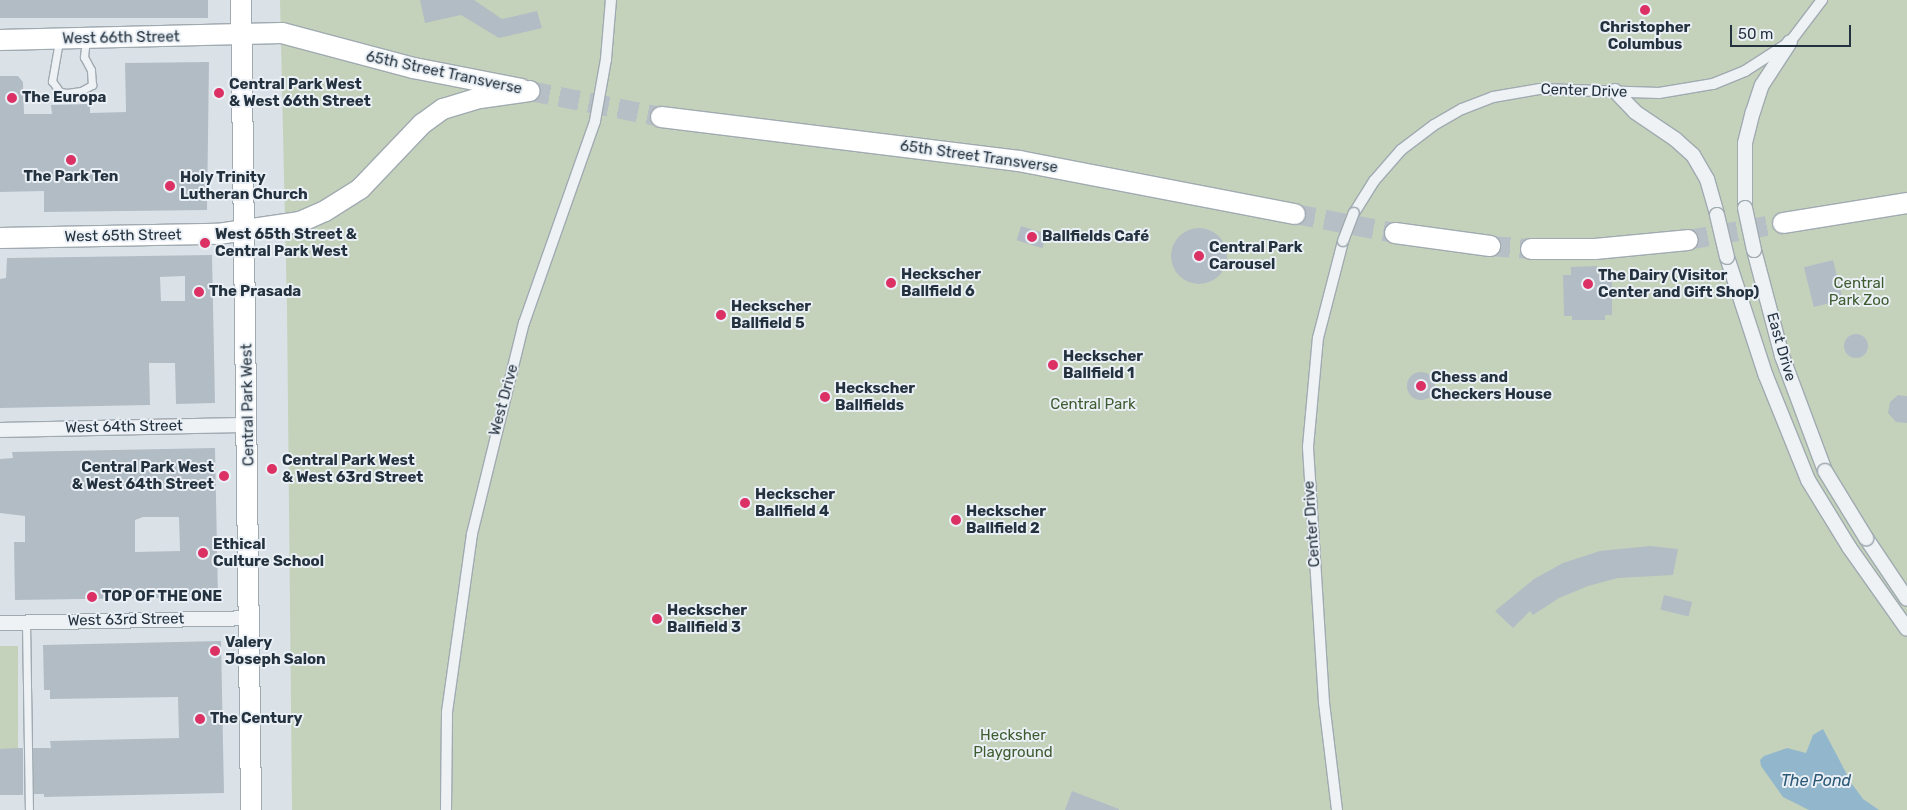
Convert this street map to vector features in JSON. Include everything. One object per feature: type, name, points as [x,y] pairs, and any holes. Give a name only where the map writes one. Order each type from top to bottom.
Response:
[{"type":"main road","name":"Central Park West","points":[[240,0],[251,618],[252,810]]},
{"type":"main road","name":"65th Street Transverse","points":[[242,35],[289,34],[404,66],[500,82],[530,91],[480,98],[443,109],[422,124],[360,189],[313,217],[245,231]]},
{"type":"main road","name":"West 66th Street","points":[[0,40],[242,35]]},
{"type":"main road","name":"65th Street Transverse","points":[[661,116],[1019,161],[1295,214]]},
{"type":"main road","points":[[1858,209],[1907,193]]},
{"type":"main road","points":[[1782,223],[1858,209],[1907,203]]},
{"type":"main road","name":"West 65th Street","points":[[0,238],[245,231]]},
{"type":"main road","points":[[1395,233],[1490,246]]},
{"type":"main road","points":[[1531,249],[1595,249],[1688,240]]},
{"type":"street","name":"West Drive","points":[[446,810],[447,712],[472,534],[507,384],[536,286],[592,129],[606,59],[611,0]]},
{"type":"street","name":"East Drive","points":[[1822,0],[1790,42],[1762,85],[1745,143],[1744,208],[1782,356],[1825,471],[1866,538],[1907,599]]},
{"type":"street","name":"Center Drive","points":[[1338,810],[1323,680],[1308,469],[1310,398],[1318,338],[1343,241],[1354,213],[1374,181],[1401,150],[1434,125],[1462,109],[1493,97],[1524,90],[1568,88],[1658,93],[1713,84],[1745,71],[1790,42]]},
{"type":"street","points":[[1616,91],[1635,112],[1675,138],[1693,155],[1707,179],[1727,257],[1766,376],[1808,480],[1849,547],[1907,629]]},
{"type":"street","name":"West 64th Street","points":[[0,430],[248,425]]},
{"type":"street","name":"West 63rd Street","points":[[0,623],[251,618]]},
{"type":"lane","points":[[59,38],[52,81],[60,92],[67,93],[82,91],[92,85],[91,70],[84,57],[86,38]]},
{"type":"lane","points":[[26,622],[29,810]]},
{"type":"green space","name":"Central Park","points":[[280,0],[1907,0],[1907,810],[292,810],[287,308]]},
{"type":"green space","points":[[0,646],[18,646],[18,749],[0,749]]},
{"type":"water","name":"The Pond","points":[[1823,729],[1852,784],[1863,799],[1879,810],[1809,810],[1783,797],[1761,766],[1760,760],[1764,756],[1787,748],[1806,753],[1813,735]]},
{"type":"building","points":[[0,0],[208,0],[208,18],[0,18]]},
{"type":"building","points":[[420,0],[474,0],[502,19],[537,11],[542,28],[499,38],[461,15],[425,23]]},
{"type":"building","points":[[209,62],[207,210],[44,212],[44,191],[0,192],[0,76],[18,76],[23,82],[24,114],[52,114],[51,105],[90,104],[90,113],[126,112],[125,63]]},
{"type":"building","name":"Ballfields Café","points":[[1021,226],[1047,234],[1042,248],[1017,240]]},
{"type":"building","name":"Central Park Carousel","points":[[1199,228],[1214,233],[1222,241],[1227,256],[1222,271],[1214,279],[1199,284],[1184,279],[1176,271],[1171,256],[1176,241],[1184,233]]},
{"type":"building","points":[[212,255],[215,403],[176,404],[175,363],[149,363],[150,405],[0,408],[0,279],[6,278],[7,258]],"holes":[[[185,276],[185,301],[161,301],[160,277]]]},
{"type":"building","points":[[1833,260],[1843,300],[1814,307],[1804,267]]},
{"type":"building","name":"The Dairy (Visitor Center and Gift Shop)","points":[[1597,266],[1597,274],[1612,274],[1612,315],[1605,315],[1605,320],[1572,320],[1572,316],[1564,316],[1563,275],[1571,275],[1571,267]]},
{"type":"building","points":[[1856,334],[1865,337],[1868,346],[1865,355],[1856,358],[1847,355],[1844,346],[1847,337]]},
{"type":"building","name":"Chess and Checkers House","points":[[1421,372],[1431,376],[1435,386],[1431,396],[1421,400],[1411,396],[1407,386],[1411,376]]},
{"type":"building","points":[[1898,395],[1907,396],[1907,423],[1896,422],[1888,413],[1890,402]]},
{"type":"building","points":[[215,448],[218,597],[15,600],[14,542],[25,542],[25,516],[0,513],[0,459],[13,458],[12,452]],"holes":[[[143,517],[179,517],[180,551],[135,552],[135,520]]]},
{"type":"building","points":[[1650,546],[1678,549],[1673,575],[1618,578],[1588,586],[1559,598],[1533,615],[1530,611],[1513,628],[1495,611],[1534,579],[1563,563],[1600,551]]},
{"type":"building","points":[[1664,595],[1692,602],[1689,617],[1660,610]]},
{"type":"building","name":"The Century","points":[[221,641],[224,793],[44,797],[44,794],[34,794],[33,748],[51,748],[50,741],[179,738],[178,697],[50,699],[50,690],[44,690],[43,645]]},
{"type":"building","points":[[23,748],[23,795],[0,795],[0,749]]},
{"type":"building","points":[[1072,791],[1119,809],[1119,810],[1065,810]]},
{"type":"tunnel","points":[[530,91],[661,117]]},
{"type":"tunnel","points":[[1295,214],[1395,233]]},
{"type":"tunnel","points":[[1688,240],[1783,223]]},
{"type":"tunnel","points":[[1490,246],[1531,249]]},
{"type":"place","name":"Christopher Columbus","points":[[1645,10]]},
{"type":"place","name":"Central Park West & West 66th Street","points":[[219,93]]},
{"type":"place","name":"The Europa","points":[[12,98]]},
{"type":"place","name":"The Park Ten","points":[[71,160]]},
{"type":"place","name":"Holy Trinity Lutheran Church","points":[[170,186]]},
{"type":"place","name":"Ballfields Café","points":[[1032,237]]},
{"type":"place","name":"West 65th Street & Central Park West","points":[[205,243]]},
{"type":"place","name":"Central Park Carousel","points":[[1199,256]]},
{"type":"place","name":"Heckscher Ballfield 6","points":[[891,283]]},
{"type":"place","name":"The Dairy (Visitor Center and Gift Shop)","points":[[1588,284]]},
{"type":"place","name":"The Prasada","points":[[199,292]]},
{"type":"place","name":"Heckscher Ballfield 5","points":[[721,315]]},
{"type":"place","name":"Heckscher Ballfield 1","points":[[1053,365]]},
{"type":"place","name":"Chess and Checkers House","points":[[1421,386]]},
{"type":"place","name":"Heckscher Ballfields","points":[[825,397]]},
{"type":"place","name":"Central Park West & West 63rd Street","points":[[272,469]]},
{"type":"place","name":"Central Park West & West 64th Street","points":[[224,476]]},
{"type":"place","name":"Heckscher Ballfield 4","points":[[745,503]]},
{"type":"place","name":"Heckscher Ballfield 2","points":[[956,520]]},
{"type":"place","name":"Ethical Culture School","points":[[203,553]]},
{"type":"place","name":"TOP OF THE ONE","points":[[92,597]]},
{"type":"place","name":"Heckscher Ballfield 3","points":[[657,619]]},
{"type":"place","name":"Valery Joseph Salon","points":[[215,651]]},
{"type":"place","name":"The Century","points":[[200,719]]},
{"type":"park label","name":"Central Park Zoo","points":[[1859,292]]},
{"type":"park label","name":"Hecksher Playground","points":[[1013,744]]}]
